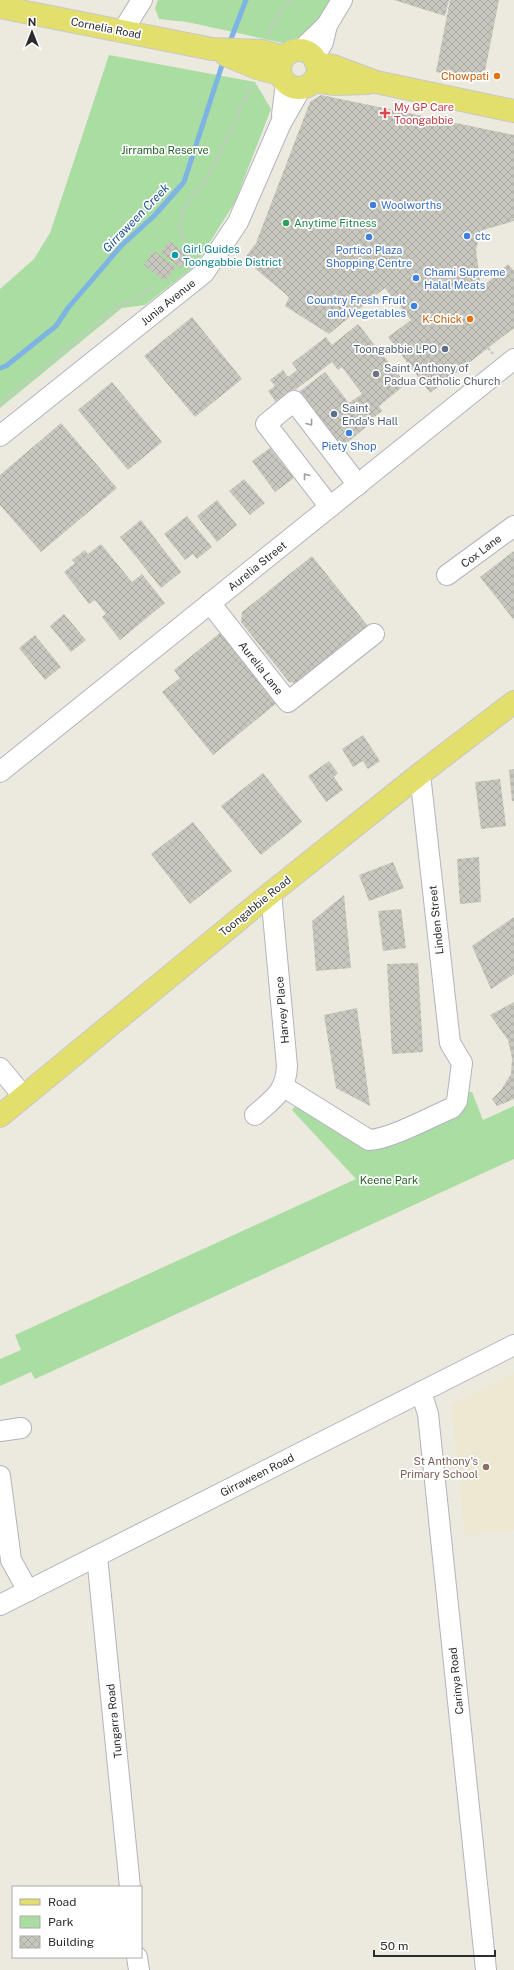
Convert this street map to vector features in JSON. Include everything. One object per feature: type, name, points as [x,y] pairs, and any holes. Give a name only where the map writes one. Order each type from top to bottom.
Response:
[{"type":"main road","name":"Cornelia Road","points":[[0,7],[260,59],[299,69],[336,84],[376,82],[514,111]]},
{"type":"main road","name":"Toongabbie Road","points":[[0,1116],[271,893],[420,774],[514,702]]},
{"type":"street","points":[[122,32],[142,0]]},
{"type":"street","name":"Junia Avenue","points":[[0,436],[204,273],[238,222],[281,123],[299,69],[328,25],[342,0]]},
{"type":"street","name":"Aurelia Street","points":[[0,772],[514,359]]},
{"type":"street","points":[[330,507],[266,424],[294,401],[358,485]]},
{"type":"street","name":"Cox Lane","points":[[447,575],[514,526]]},
{"type":"street","name":"Aurelia Lane","points":[[210,603],[288,702],[374,634]]},
{"type":"street","name":"Linden Street","points":[[284,1087],[361,1137],[369,1140],[377,1140],[452,1108],[457,1101],[462,1063],[450,1043],[420,774]]},
{"type":"street","name":"Harvey Place","points":[[271,893],[287,1066],[287,1079],[284,1087]]},
{"type":"street","points":[[0,1068],[24,1097]]},
{"type":"street","points":[[255,1116],[284,1087]]},
{"type":"street","name":"Girraween Road","points":[[0,1605],[514,1345]]},
{"type":"street","name":"Carinya Road","points":[[421,1392],[428,1414],[486,1970]]},
{"type":"street","points":[[0,1431],[21,1428]]},
{"type":"street","points":[[0,1476],[11,1560],[28,1591]]},
{"type":"street","name":"Tungarra Road","points":[[97,1556],[130,1886]]},
{"type":"street","points":[[138,1958],[139,1970]]},
{"type":"path","points":[[191,261],[192,256],[180,230],[182,216],[190,200],[206,180],[218,157],[281,10],[292,0]]},
{"type":"path","points":[[0,403],[116,308],[160,284]]},
{"type":"shaded area","name":"St Anthony's Primary School","points":[[514,1373],[514,1530],[465,1536],[451,1404]]},
{"type":"green space","points":[[158,0],[332,0],[312,27],[291,42],[283,43],[187,22],[159,19],[155,8]]},
{"type":"green space","name":"Jirramba Reserve","points":[[109,55],[255,82],[271,109],[235,202],[195,266],[145,305],[122,308],[0,408],[0,289],[34,259],[50,233]]},
{"type":"green space","name":"Keene Park","points":[[466,1092],[472,1092],[483,1120],[514,1106],[514,1159],[35,1379],[31,1372],[0,1386],[0,1359],[21,1350],[15,1335],[356,1179],[292,1110],[297,1104],[362,1144]]},
{"type":"building","points":[[394,0],[449,0],[445,16]]},
{"type":"building","points":[[450,0],[499,0],[483,81],[436,72]]},
{"type":"building","name":"Portico Plaza Shopping Centre","points":[[321,95],[514,135],[514,221],[480,231],[476,250],[481,288],[508,264],[514,271],[514,328],[430,393],[388,337],[411,320],[385,288],[329,334],[285,306],[289,297],[244,259],[256,243],[310,102]]},
{"type":"building","name":"Girl Guides Toongabbie District","points":[[169,241],[189,256],[181,268],[161,253]]},
{"type":"building","points":[[154,251],[176,267],[165,281],[144,265]]},
{"type":"building","points":[[192,317],[242,379],[195,417],[144,356]]},
{"type":"building","points":[[358,324],[406,384],[379,406],[382,411],[365,424],[367,426],[339,450],[295,395],[325,372],[349,403],[362,394],[342,367],[338,370],[332,362],[295,390],[294,389],[284,396],[288,402],[280,408],[268,391],[275,386],[270,380],[283,370],[288,377],[297,370],[292,363],[326,337],[332,345]]},
{"type":"building","points":[[112,382],[162,442],[128,470],[78,410]]},
{"type":"building","points":[[61,423],[117,488],[41,552],[0,505],[0,475]]},
{"type":"building","points":[[270,448],[294,478],[275,492],[252,461]]},
{"type":"building","points":[[244,479],[265,503],[250,515],[229,491]]},
{"type":"building","points":[[217,500],[237,525],[217,542],[197,516]]},
{"type":"building","points":[[187,516],[212,547],[197,559],[193,554],[185,560],[164,534]]},
{"type":"building","points":[[141,520],[181,572],[161,588],[120,537]]},
{"type":"building","points":[[101,544],[132,582],[142,574],[165,603],[120,640],[102,617],[106,614],[95,600],[89,604],[64,572],[75,563],[72,560],[85,550],[88,554]]},
{"type":"building","points":[[514,551],[514,620],[480,577]]},
{"type":"building","points":[[312,556],[368,626],[297,683],[289,682],[241,622],[242,612]]},
{"type":"building","points":[[64,614],[86,640],[71,652],[50,626]]},
{"type":"building","points":[[221,632],[278,702],[213,755],[162,692],[180,678],[174,670]]},
{"type":"building","points":[[35,635],[61,667],[45,680],[19,648]]},
{"type":"building","points":[[363,735],[380,761],[368,769],[363,761],[353,767],[342,749]]},
{"type":"building","points":[[329,761],[338,773],[334,777],[343,790],[326,802],[308,776]]},
{"type":"building","points":[[514,769],[514,801],[512,801],[509,770]]},
{"type":"building","points":[[263,773],[302,822],[261,855],[221,806]]},
{"type":"building","points":[[500,779],[506,826],[481,829],[475,782]]},
{"type":"building","points":[[193,822],[232,871],[190,904],[151,854]]},
{"type":"building","points":[[479,857],[481,902],[460,904],[457,859]]},
{"type":"building","points":[[393,862],[404,888],[369,901],[359,875]]},
{"type":"building","points":[[344,895],[351,968],[316,971],[312,921]]},
{"type":"building","points":[[401,909],[406,948],[383,951],[378,911]]},
{"type":"building","points":[[514,917],[514,974],[491,989],[472,946]]},
{"type":"building","points":[[418,963],[423,1052],[392,1054],[387,964]]},
{"type":"building","points":[[514,1002],[514,1099],[497,1106],[492,1099],[501,1090],[511,1074],[512,1058],[508,1040],[490,1015]]},
{"type":"building","points":[[357,1008],[370,1106],[336,1088],[324,1015]]},
{"type":"waterway","name":"Girraween Creek","points":[[229,44],[246,0]]},
{"type":"waterway","name":"Girraween Creek","points":[[0,368],[6,366],[56,326],[68,308],[121,246],[154,216],[184,182],[224,59]]},
{"type":"place","name":"Chowpati","points":[[497,76]]},
{"type":"place","name":"My GP Care Toongabbie","points":[[385,113]]},
{"type":"place","name":"Woolworths","points":[[373,205]]},
{"type":"place","name":"Anytime Fitness","points":[[286,223]]},
{"type":"place","name":"ctc","points":[[467,236]]},
{"type":"place","name":"Portico Plaza Shopping Centre","points":[[369,237]]},
{"type":"place","name":"Girl Guides Toongabbie District","points":[[175,255]]},
{"type":"place","name":"Chami Supreme Halal Meats","points":[[416,278]]},
{"type":"place","name":"Country Fresh Fruit and Vegetables","points":[[414,306]]},
{"type":"place","name":"K-Chick","points":[[470,319]]},
{"type":"place","name":"Toongabbie LPO","points":[[445,349]]},
{"type":"place","name":"Saint Anthony of Padua Catholic Church","points":[[376,374]]},
{"type":"place","name":"Saint Enda's Hall","points":[[334,414]]},
{"type":"place","name":"Piety Shop","points":[[349,433]]},
{"type":"place","name":"St Anthony's Primary School","points":[[486,1467]]}]
